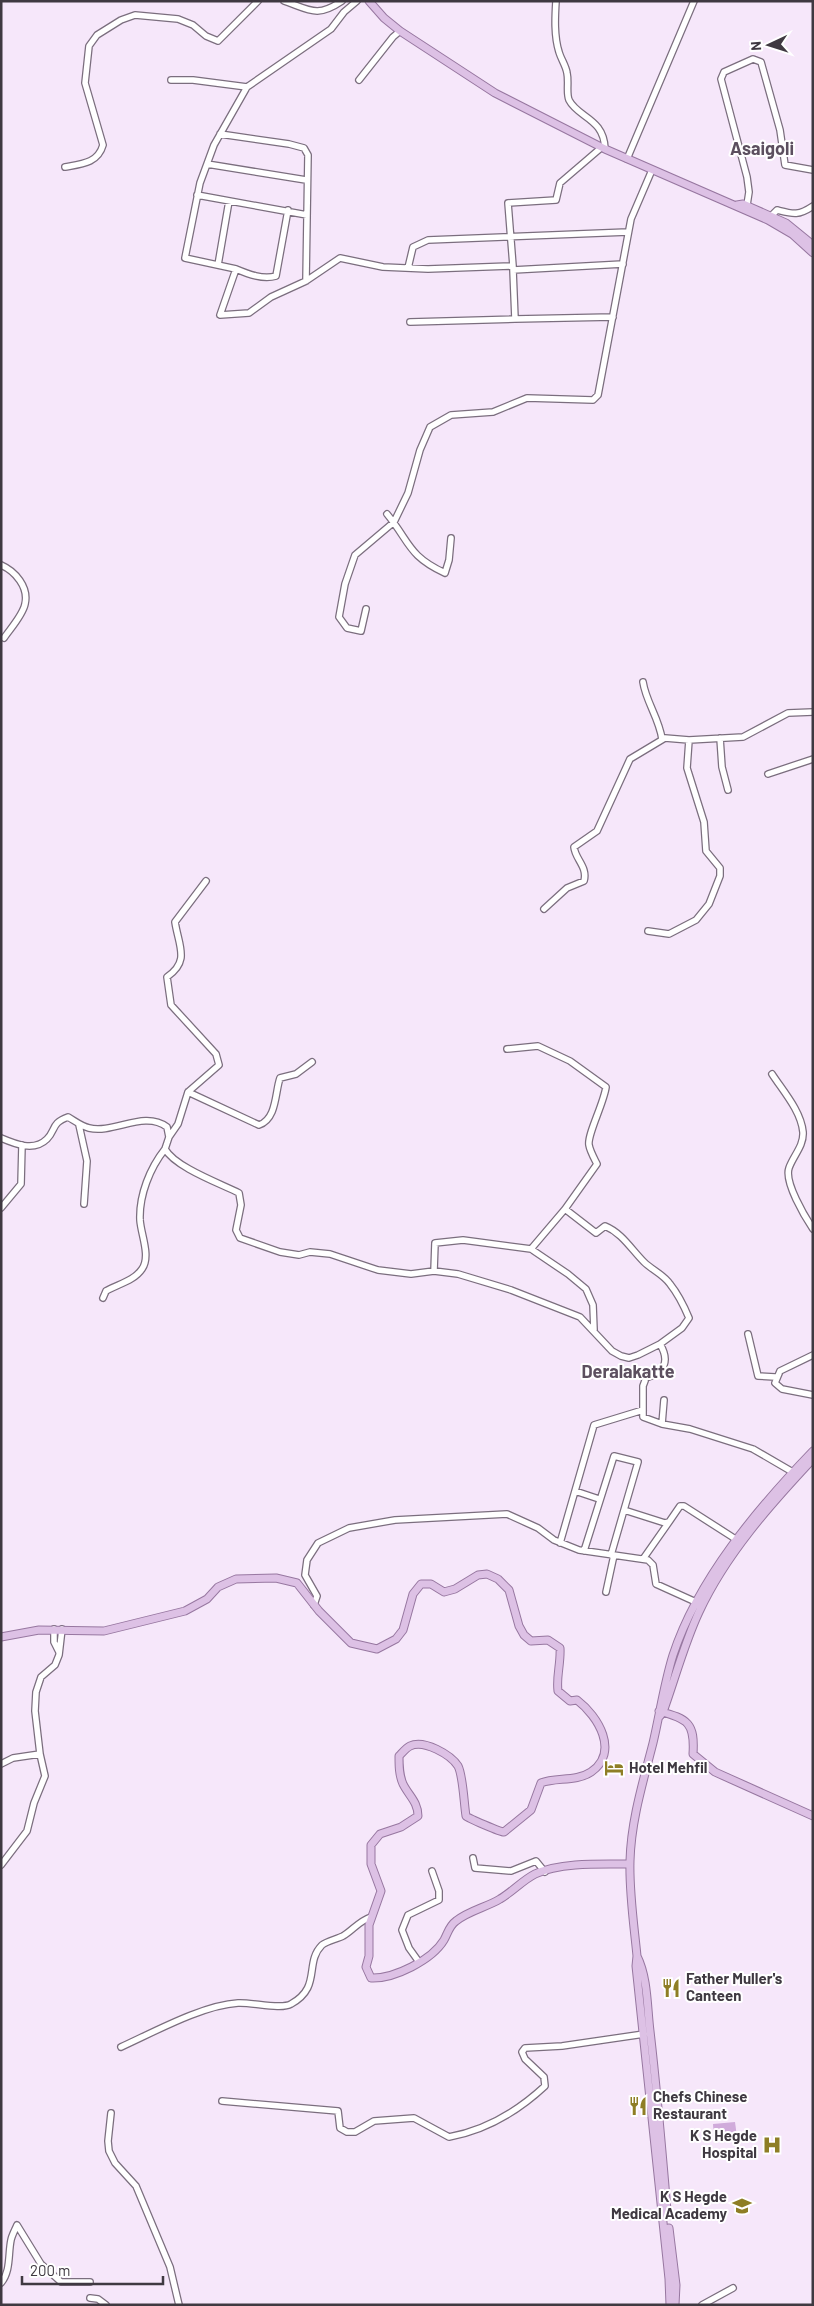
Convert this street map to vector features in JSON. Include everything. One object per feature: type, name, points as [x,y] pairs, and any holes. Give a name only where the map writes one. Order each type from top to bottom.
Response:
[{"type":"main road","points":[[369,1],[384,18],[400,31],[496,93],[603,148],[652,170],[737,204],[747,205],[770,218],[813,253]]},
{"type":"main road","points":[[737,204],[741,209],[794,228],[813,245]]},
{"type":"main road","points":[[699,1603],[750,1532],[813,1451]]},
{"type":"main road","points":[[675,2305],[676,2285],[636,1966],[637,1956],[630,1864],[632,1835],[674,1653],[699,1603],[737,1540],[772,1494],[813,1459]]},
{"type":"main road","points":[[1,1637],[58,1629],[85,1632],[104,1631],[186,1611],[207,1599],[218,1587],[236,1579],[276,1578],[297,1583],[351,1643],[377,1649],[396,1639],[403,1630],[413,1594],[421,1584],[431,1584],[444,1592],[459,1587],[478,1574],[487,1574],[498,1578],[509,1590],[519,1626],[524,1635],[531,1641],[548,1640],[560,1648],[561,1660],[557,1681],[558,1692],[570,1701],[577,1700],[594,1716],[603,1731],[602,1758],[590,1773],[562,1780],[543,1781],[531,1810],[504,1832],[487,1824],[469,1820],[466,1816],[458,1765],[429,1745],[411,1745],[399,1756],[399,1770],[403,1784],[418,1807],[418,1816],[401,1828],[380,1834],[372,1845],[371,1864],[381,1891],[371,1917],[366,1967],[372,1978],[380,1979],[412,1967],[439,1946],[448,1930],[456,1921],[500,1899],[535,1874],[590,1864],[630,1864]]},
{"type":"main road","points":[[661,1713],[678,1717],[692,1728],[694,1736],[693,1754],[715,1772],[813,1816]]},
{"type":"main road","points":[[637,1956],[642,1965],[646,1991],[670,2279],[670,2305]]},
{"type":"street","points":[[65,167],[92,162],[101,152],[103,145],[85,83],[89,46],[98,35],[120,20],[135,15],[178,19],[193,25],[206,36],[218,41],[258,1]]},
{"type":"street","points":[[284,1],[314,12],[328,10],[342,1]]},
{"type":"street","points":[[288,210],[276,276],[270,278],[251,275],[236,269],[185,258],[197,195],[207,164],[220,134],[246,87],[331,29],[344,12],[357,1]]},
{"type":"street","points":[[515,319],[508,203],[556,200],[560,183],[603,148],[605,142],[590,118],[577,109],[569,98],[567,73],[558,50],[556,1]]},
{"type":"street","points":[[627,158],[694,1]]},
{"type":"street","points":[[359,80],[393,37],[400,31]]},
{"type":"street","points":[[747,205],[749,192],[747,177],[721,79],[724,72],[753,60],[761,62],[780,130],[786,165],[813,170]]},
{"type":"street","points":[[171,80],[193,80],[246,87]]},
{"type":"street","points":[[220,134],[304,148],[308,155],[306,180],[306,281]]},
{"type":"street","points":[[207,164],[306,180]]},
{"type":"street","points":[[366,609],[361,631],[347,628],[339,617],[345,584],[355,555],[394,522],[408,493],[420,450],[430,427],[451,415],[493,412],[527,398],[593,400],[598,395],[631,219],[652,170]]},
{"type":"street","points":[[197,195],[288,210],[307,215]]},
{"type":"street","points":[[218,265],[229,201]]},
{"type":"street","points":[[770,218],[777,210],[790,215],[799,214],[813,206]]},
{"type":"street","points":[[408,268],[414,247],[428,240],[628,232]]},
{"type":"street","points":[[236,269],[220,315],[249,313],[271,297],[306,281],[340,258],[383,267],[408,268],[513,268],[623,264]]},
{"type":"street","points":[[410,322],[613,317]]},
{"type":"street","points":[[387,514],[415,554],[427,564],[445,573],[452,538]]},
{"type":"street","points":[[1,565],[16,574],[25,592],[25,605],[4,638]]},
{"type":"street","points":[[642,682],[645,696],[660,725],[662,739],[689,740],[743,737],[788,713],[813,712]]},
{"type":"street","points":[[544,909],[567,888],[584,881],[584,870],[574,852],[574,846],[597,832],[630,759],[666,738]]},
{"type":"street","points":[[720,738],[722,767],[728,790]]},
{"type":"street","points":[[648,931],[669,934],[696,920],[709,904],[720,876],[720,868],[706,851],[704,822],[687,768],[689,740]]},
{"type":"street","points":[[768,774],[813,759]]},
{"type":"street","points":[[103,1298],[106,1290],[127,1282],[142,1270],[145,1262],[140,1217],[149,1173],[165,1149],[169,1137],[178,1124],[188,1092],[219,1065],[216,1054],[171,1005],[167,977],[178,969],[182,962],[175,922],[206,881]]},
{"type":"street","points":[[508,1048],[538,1046],[570,1061],[606,1087],[600,1112],[589,1136],[589,1145],[597,1164],[565,1209],[531,1249]]},
{"type":"street","points":[[188,1092],[259,1125],[263,1124],[270,1115],[278,1094],[280,1078],[296,1074],[312,1062]]},
{"type":"street","points":[[772,1074],[794,1107],[803,1131],[803,1140],[788,1169],[788,1174],[791,1186],[813,1229]]},
{"type":"street","points":[[1,1138],[22,1145],[33,1146],[47,1139],[59,1120],[68,1117],[79,1125],[91,1129],[152,1121],[167,1127],[169,1137]]},
{"type":"street","points":[[79,1125],[87,1161],[84,1204]]},
{"type":"street","points":[[1,1208],[20,1184],[22,1145]]},
{"type":"street","points":[[165,1149],[175,1160],[239,1193],[241,1205],[236,1230],[240,1238],[259,1246],[299,1255],[310,1252],[330,1254],[378,1270],[411,1274],[434,1271],[458,1274],[511,1290],[580,1316],[612,1351],[629,1358],[660,1344],[682,1328],[689,1318],[664,1276],[645,1263],[623,1237],[605,1226],[596,1233],[565,1209]]},
{"type":"street","points":[[434,1271],[435,1242],[463,1240],[531,1249],[568,1274],[586,1289],[592,1305],[594,1331]]},
{"type":"street","points":[[748,1334],[758,1376],[775,1377]]},
{"type":"street","points":[[660,1344],[666,1354],[666,1362],[657,1374],[646,1378],[643,1386],[643,1417],[662,1424],[690,1429],[753,1449],[795,1473]]},
{"type":"street","points":[[813,1355],[780,1371],[775,1377],[774,1383],[782,1389],[813,1395]]},
{"type":"street","points":[[662,1424],[664,1400]]},
{"type":"street","points":[[560,1543],[594,1425],[643,1410]]},
{"type":"street","points":[[584,1551],[614,1456],[638,1462],[612,1555],[606,1592]]},
{"type":"street","points":[[575,1491],[599,1499]]},
{"type":"street","points":[[643,1559],[680,1506],[684,1506],[737,1540]]},
{"type":"street","points":[[624,1510],[659,1522],[669,1522]]},
{"type":"street","points":[[314,1604],[317,1596],[305,1575],[307,1560],[318,1543],[350,1528],[395,1520],[507,1514],[517,1517],[560,1543],[584,1551],[648,1560],[653,1565],[656,1584],[699,1603]]},
{"type":"street","points":[[1,1865],[26,1832],[45,1776],[40,1754],[35,1711],[36,1692],[41,1677],[55,1665],[60,1652],[58,1629]]},
{"type":"street","points":[[1,1764],[13,1758],[40,1754]]},
{"type":"street","points":[[473,1858],[474,1868],[512,1871],[536,1861],[545,1872]]},
{"type":"street","points":[[419,1962],[409,1948],[402,1930],[408,1915],[439,1900],[439,1891],[432,1871]]},
{"type":"street","points":[[120,2047],[218,2006],[248,2002],[288,2006],[297,2001],[311,1985],[313,1962],[322,1945],[344,1935],[362,1920],[371,1917]]},
{"type":"street","points":[[222,2101],[338,2111],[340,2128],[347,2132],[355,2132],[374,2121],[414,2118],[449,2137],[480,2130],[494,2124],[531,2099],[545,2086],[544,2077],[525,2059],[522,2052],[525,2048],[562,2046],[644,2034]]},
{"type":"street","points":[[111,2113],[108,2141],[109,2152],[115,2163],[136,2186],[170,2267],[179,2305]]},
{"type":"street","points":[[1,2283],[10,2260],[11,2239],[17,2224],[41,2264],[61,2282],[90,2282]]},
{"type":"street","points":[[702,2305],[733,2288]]},
{"type":"street","points":[[90,2298],[98,2299],[106,2305]]},
{"type":"shaded area","points":[[735,2122],[737,2137],[714,2138],[713,2124]]},
{"type":"place","name":"Hotel Mehfil","points":[[614,1768]]},
{"type":"place","name":"Father Muller's Canteen","points":[[671,1988]]},
{"type":"place","name":"Chefs Chinese Restaurant","points":[[638,2106]]},
{"type":"place","name":"K S Hegde Hospital","points":[[772,2145]]},
{"type":"place","name":"K S Hegde Medical Academy","points":[[742,2206]]},
{"type":"district","name":"Asaigoli","points":[[762,149]]},
{"type":"district","name":"Deralakatte","points":[[628,1372]]}]
